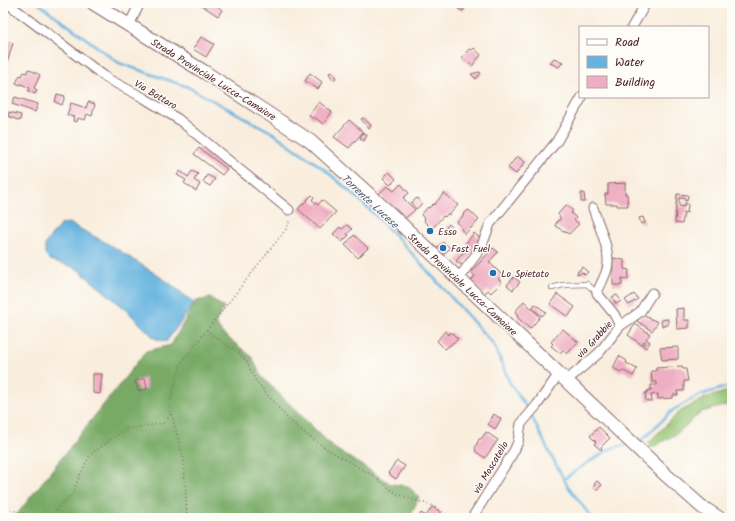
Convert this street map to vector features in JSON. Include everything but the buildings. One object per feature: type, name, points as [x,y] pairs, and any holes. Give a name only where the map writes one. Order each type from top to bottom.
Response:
[{"type":"main road","name":"Strada Provinciale Lucca-Camaiore","points":[[93,3],[206,73],[310,141],[636,447],[702,507],[719,518]]},
{"type":"street","name":"Via Bottaro","points":[[7,3],[108,79],[144,98],[178,119],[289,210]]},
{"type":"street","points":[[129,26],[140,3]]},
{"type":"street","points":[[633,26],[646,3]]},
{"type":"street","points":[[458,279],[481,248],[490,224],[557,141],[581,98]]},
{"type":"street","points":[[593,208],[607,250],[608,262],[607,271],[600,282],[597,293],[614,314],[620,326]]},
{"type":"street","name":"via Grabbie","points":[[562,378],[599,352],[620,326],[640,312],[652,293]]},
{"type":"street","name":"via Moscatello","points":[[472,518],[514,451],[518,442],[521,424],[562,378]]},
{"type":"lane","points":[[552,288],[563,285],[587,284],[597,293]]},
{"type":"path","points":[[186,518],[184,461],[169,405],[181,363],[287,228],[291,217],[289,210]]},
{"type":"path","points":[[206,330],[238,352],[247,362],[255,380],[288,419],[307,435],[330,451],[372,475],[397,494],[434,506],[452,518]]},
{"type":"path","points":[[53,518],[58,507],[72,495],[90,455],[125,429],[165,423],[170,413]]},
{"type":"path","points":[[3,508],[28,514],[35,518]]},
{"type":"green space","points":[[211,298],[224,308],[215,323],[222,333],[252,357],[261,376],[334,448],[391,484],[408,486],[419,497],[410,517],[411,518],[14,518],[146,351],[171,345],[196,301]]},
{"type":"green space","points":[[732,390],[732,404],[701,412],[676,434],[651,448],[648,443],[679,412],[705,398]]},
{"type":"water","points":[[69,223],[114,247],[168,282],[192,301],[194,304],[166,342],[154,338],[124,308],[76,268],[50,260],[45,255],[45,244],[61,224]]},
{"type":"waterway","name":"Torrente Lucese","points":[[38,3],[119,63],[188,87],[273,133],[324,169],[361,201],[398,238],[494,345],[510,383],[529,411]]},
{"type":"waterway","points":[[638,442],[640,442],[673,410],[700,395],[730,386],[732,384]]},
{"type":"waterway","name":"Torrente Lucese","points":[[531,415],[567,485],[592,518]]},
{"type":"waterway","points":[[564,479],[614,447],[627,445]]},
{"type":"place","name":"Esso","points":[[430,231]]},
{"type":"place","name":"Fast Fuel","points":[[443,248]]},
{"type":"place","name":"Lo Spietato","points":[[493,273]]}]
